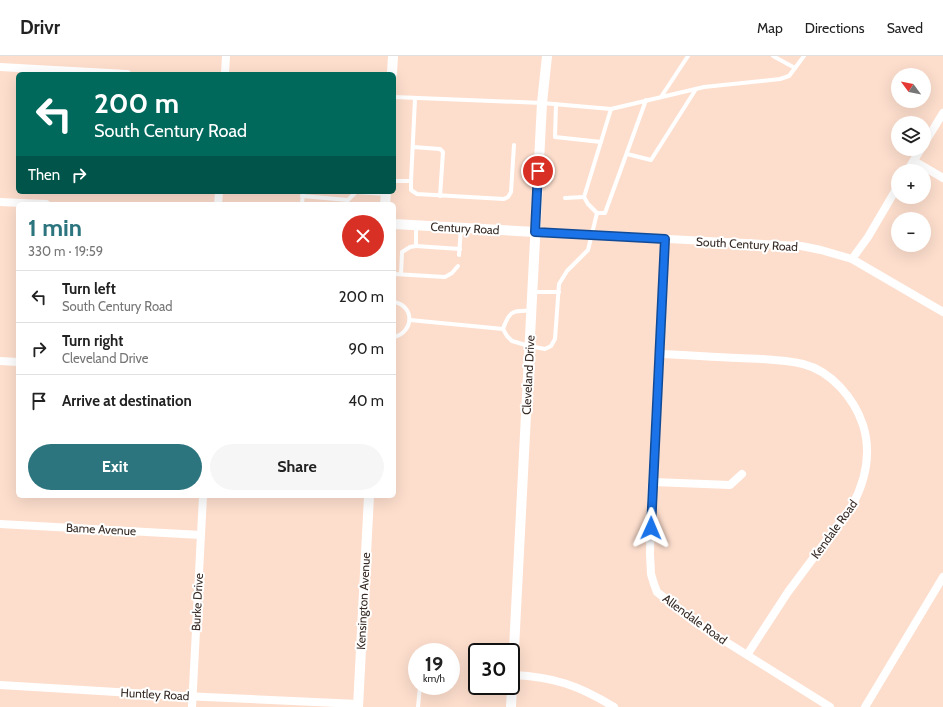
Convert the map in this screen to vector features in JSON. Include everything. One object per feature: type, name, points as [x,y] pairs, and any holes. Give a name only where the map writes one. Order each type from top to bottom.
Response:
[{"type":"street","points":[[225,72],[226,56]]},
{"type":"street","points":[[392,72],[393,56]]},
{"type":"street","name":"Cleveland Drive","points":[[515,643],[542,103],[547,56]]},
{"type":"street","points":[[0,67],[91,72]]},
{"type":"street","points":[[931,133],[943,113]]},
{"type":"street","points":[[912,164],[917,156]]},
{"type":"street","points":[[914,161],[943,178]]},
{"type":"street","points":[[852,259],[868,237],[891,198]]},
{"type":"street","points":[[0,202],[16,203]]},
{"type":"street","name":"Century Road","points":[[396,224],[535,232]]},
{"type":"street","name":"South Century Road","points":[[535,232],[801,246],[852,259],[943,312]]},
{"type":"street","name":"Allendale Road","points":[[665,239],[652,482],[650,554],[651,574],[657,592],[696,623],[830,707]]},
{"type":"street","name":"Kendale Road","points":[[660,354],[789,362],[810,366],[822,373],[842,389],[853,403],[860,417],[864,430],[868,461],[860,491],[852,506],[788,592],[747,655]]},
{"type":"street","points":[[0,361],[16,362]]},
{"type":"street","points":[[652,482],[730,484],[742,474]]},
{"type":"street","name":"Burke Drive","points":[[192,707],[203,498]]},
{"type":"street","name":"Kensington Avenue","points":[[358,705],[369,498]]},
{"type":"street","name":"Bame Avenue","points":[[0,524],[201,535]]},
{"type":"street","points":[[865,707],[943,577]]},
{"type":"street","points":[[520,675],[564,682],[592,694],[614,707]]},
{"type":"street","name":"Huntley Road","points":[[0,685],[358,705]]},
{"type":"street","name":"Cleveland Drive","points":[[511,707],[512,695]]},
{"type":"lane","points":[[661,97],[688,56]]},
{"type":"lane","points":[[774,56],[795,68]]},
{"type":"lane","points":[[396,97],[542,103],[611,109],[696,89],[789,76],[804,56]]},
{"type":"lane","points":[[627,154],[652,160],[696,89]]},
{"type":"lane","points":[[415,98],[411,190],[418,194],[504,199],[508,197],[511,192],[514,145]]},
{"type":"lane","points":[[611,109],[584,197],[588,204],[597,213],[605,213],[646,100]]},
{"type":"lane","points":[[556,104],[555,137],[601,142]]},
{"type":"lane","points":[[413,147],[440,149],[443,152],[440,196]]},
{"type":"lane","points":[[396,181],[411,181]]},
{"type":"lane","points":[[303,194],[347,202],[354,194]]},
{"type":"lane","points":[[368,194],[385,197]]},
{"type":"lane","points":[[565,198],[584,197]]},
{"type":"lane","points":[[410,320],[502,329],[512,341],[545,349],[551,346],[555,339],[559,284],[567,271],[588,250],[593,235],[597,213]]},
{"type":"lane","points":[[416,225],[416,246]]},
{"type":"lane","points":[[460,255],[461,228]]},
{"type":"lane","points":[[401,274],[402,252],[410,247],[416,246],[460,249]]},
{"type":"lane","points":[[396,274],[445,277],[452,273],[458,266]]},
{"type":"lane","points":[[532,292],[559,292]]},
{"type":"lane","points":[[396,302],[404,307],[410,320],[404,332],[396,336]]},
{"type":"lane","points":[[502,329],[506,320],[516,310],[531,311]]},
{"type":"lane","points":[[418,707],[419,695]]},
{"type":"route","points":[[538,171],[535,232],[665,239],[651,502],[651,528]]}]
